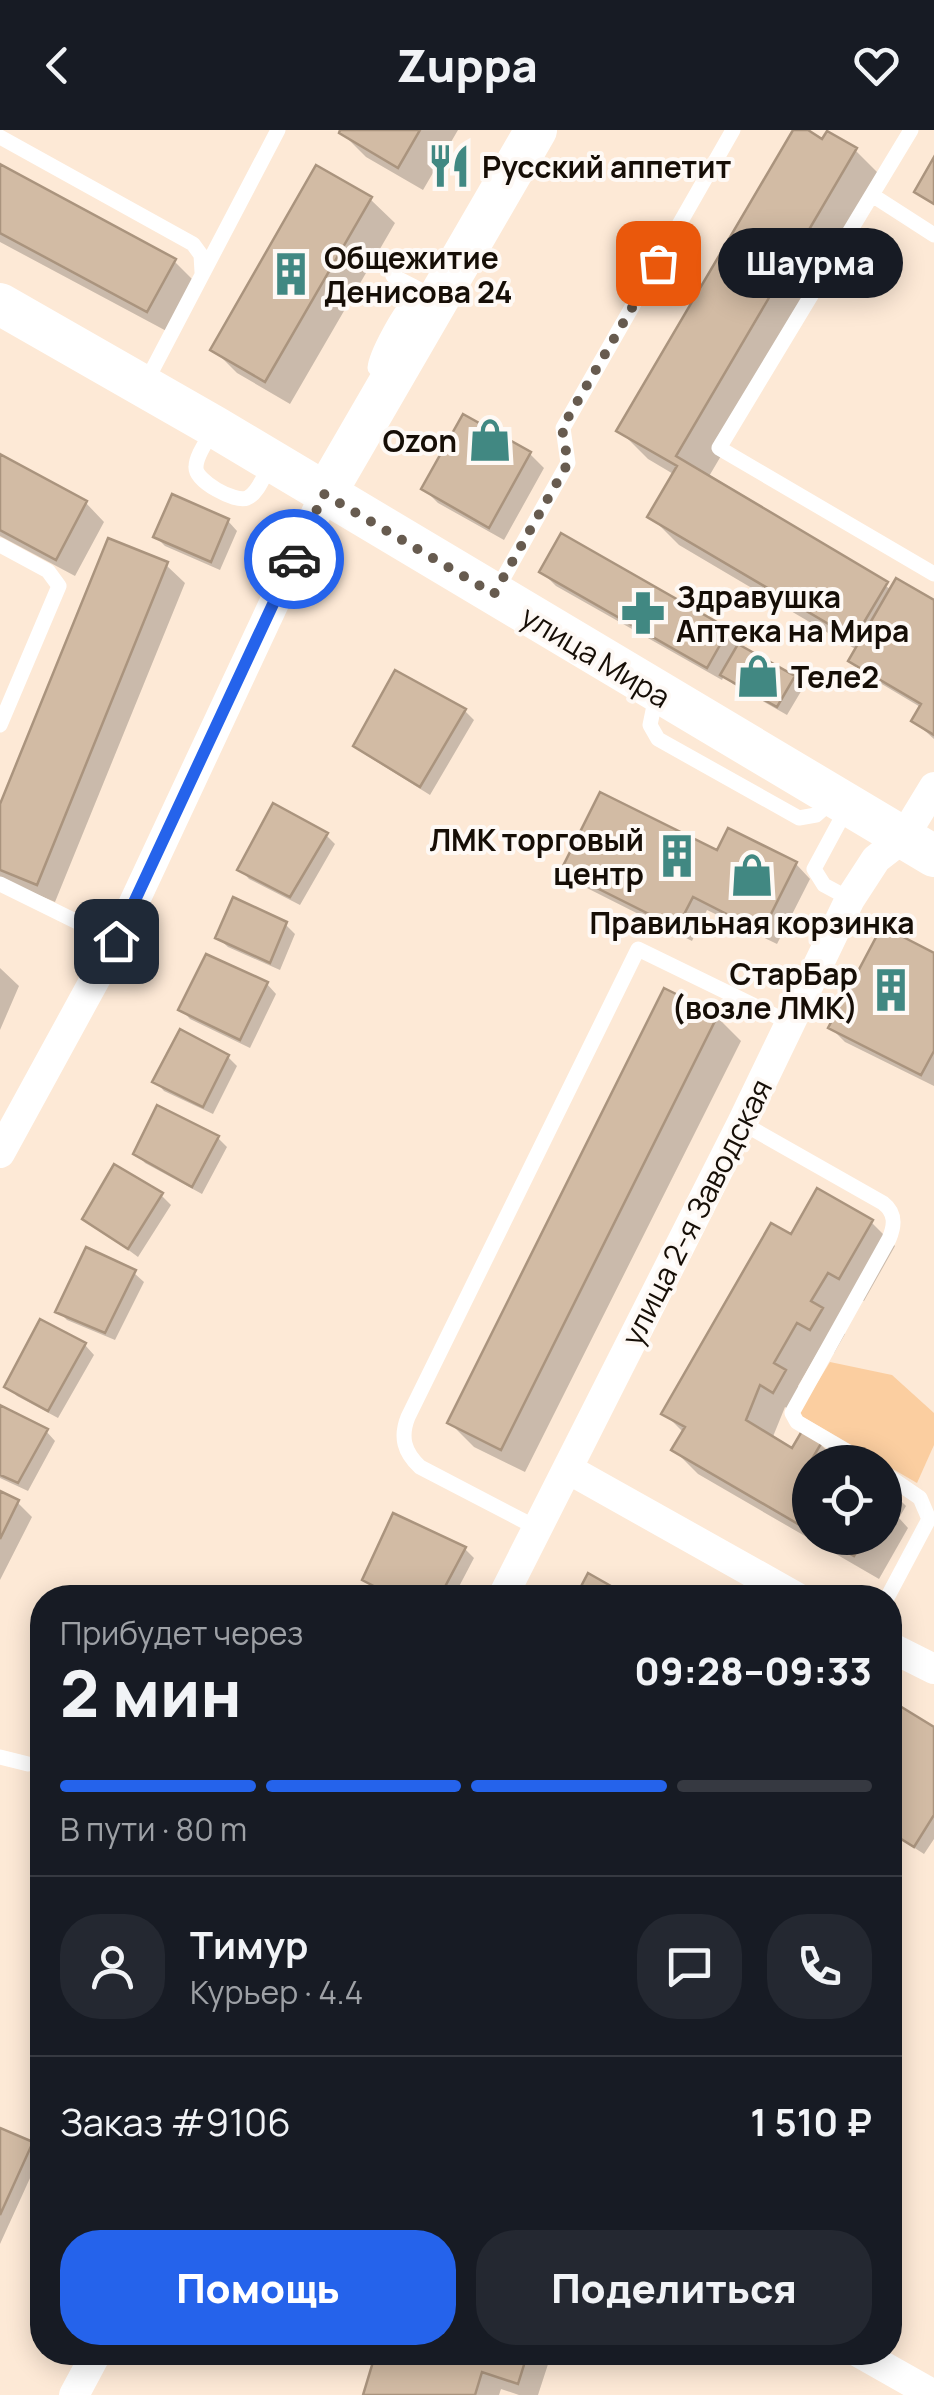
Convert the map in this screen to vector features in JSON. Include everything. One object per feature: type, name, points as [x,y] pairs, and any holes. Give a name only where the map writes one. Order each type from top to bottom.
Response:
[{"type":"street","points":[[0,1153],[116,941],[324,494],[536,130]]},
{"type":"street","name":"улица Мира","points":[[0,304],[215,427],[918,847]]},
{"type":"street","name":"улица 2-я Заводская","points":[[509,1585],[850,899],[876,859],[918,847],[934,788]]},
{"type":"street","points":[[568,1469],[775,1585]]},
{"type":"street","points":[[902,1653],[934,1669]]},
{"type":"street","points":[[74,2395],[90,2365]]},
{"type":"street","points":[[881,2365],[934,2395]]},
{"type":"lane","points":[[144,386],[278,130]]},
{"type":"lane","points":[[494,594],[568,463],[562,428],[733,130]]},
{"type":"lane","points":[[911,130],[719,448],[934,574]]},
{"type":"lane","points":[[0,136],[193,244],[200,250],[203,265],[200,280]]},
{"type":"lane","points":[[872,195],[934,235]]},
{"type":"lane","points":[[393,276],[438,300]]},
{"type":"lane","points":[[0,545],[48,571],[59,586],[0,725]]},
{"type":"lane","points":[[842,802],[814,869],[824,885],[850,899]]},
{"type":"lane","points":[[0,884],[116,941]]},
{"type":"lane","points":[[540,1529],[420,1467],[402,1438],[408,1417],[638,950],[790,1023]]},
{"type":"lane","points":[[742,1123],[883,1203],[893,1214],[889,1239],[792,1413],[797,1422],[836,1445]]},
{"type":"lane","points":[[894,1585],[928,1519],[920,1498],[902,1486]]},
{"type":"lane","points":[[0,1757],[28,1764]]},
{"type":"shaded area","points":[[830,1362],[892,1375],[934,1413],[934,1445],[917,1483],[902,1474],[902,1445],[851,1445],[798,1414]]},
{"type":"building","points":[[420,130],[398,168],[339,133]]},
{"type":"building","points":[[793,130],[808,130],[822,139],[827,131],[857,148],[676,456],[888,582],[854,639],[647,517],[677,466],[616,431]]},
{"type":"building","points":[[934,157],[934,204],[914,192]]},
{"type":"building","points":[[0,164],[176,259],[147,312],[0,233]]},
{"type":"building","name":"Общежитие Денисова 24","points":[[316,165],[372,197],[265,382],[210,350]]},
{"type":"building","points":[[463,414],[531,452],[489,528],[421,489]]},
{"type":"building","points":[[0,454],[87,501],[56,560],[0,530]]},
{"type":"building","points":[[172,494],[229,519],[211,562],[153,537]]},
{"type":"building","points":[[561,533],[729,629],[707,668],[539,572]]},
{"type":"building","points":[[108,538],[168,562],[37,885],[0,870],[0,804]]},
{"type":"building","points":[[896,578],[934,600],[934,735],[911,721],[921,704],[848,661]]},
{"type":"building","name":"Теле2","points":[[738,644],[795,676],[777,707],[720,675]]},
{"type":"building","points":[[395,670],[466,709],[420,787],[353,746]]},
{"type":"building","name":"ЛМК торговый центр","points":[[600,792],[717,850],[728,828],[797,862],[762,932],[693,897],[677,928],[561,870]]},
{"type":"building","points":[[273,803],[328,833],[290,897],[237,870]]},
{"type":"building","points":[[233,897],[287,922],[270,963],[215,938]]},
{"type":"building","name":"СтарБар (возле ЛМК)","points":[[882,926],[934,953],[934,1051],[921,1075],[828,1028]]},
{"type":"building","points":[[206,954],[268,982],[240,1040],[178,1010]]},
{"type":"building","points":[[664,988],[718,1015],[501,1450],[447,1423]]},
{"type":"building","points":[[180,1029],[229,1055],[203,1107],[152,1082]]},
{"type":"building","points":[[157,1105],[219,1136],[192,1187],[133,1154]]},
{"type":"building","points":[[114,1164],[163,1193],[128,1249],[82,1219]]},
{"type":"building","points":[[817,1188],[873,1220],[839,1279],[828,1273],[811,1301],[823,1308],[810,1330],[797,1323],[774,1363],[786,1370],[773,1393],[760,1385],[746,1420],[792,1448],[792,1521],[671,1450],[685,1427],[661,1414],[771,1223],[791,1234]]},
{"type":"building","points":[[86,1247],[136,1270],[105,1333],[55,1312]]},
{"type":"building","points":[[40,1319],[86,1343],[48,1411],[4,1387]]},
{"type":"building","points":[[0,1405],[48,1429],[18,1483],[0,1475]]},
{"type":"building","points":[[802,1431],[822,1442],[820,1445],[794,1445]]},
{"type":"building","points":[[0,1491],[19,1500],[0,1539]]},
{"type":"building","points":[[393,1513],[466,1547],[446,1585],[372,1585],[362,1580]]},
{"type":"building","points":[[588,1573],[609,1585],[582,1585]]},
{"type":"building","points":[[902,1707],[934,1727],[934,1815],[914,1847],[902,1840]]},
{"type":"building","points":[[0,2128],[30,2141],[30,2149],[0,2215]]},
{"type":"building","points":[[372,2365],[524,2365],[518,2384],[482,2372],[475,2395],[363,2395]]},
{"type":"way so far","points":[[294,559],[324,494],[494,594],[568,463],[562,428],[658,263]]},
{"type":"place","name":"Русский аппетит","points":[[449,166]]},
{"type":"place","name":"Шаурма","points":[[658,263]]},
{"type":"place","name":"Общежитие Денисова 24","points":[[291,274]]},
{"type":"place","name":"Ozon","points":[[490,440]]},
{"type":"place","name":"Здравушка Аптека на Мира","points":[[643,613]]},
{"type":"place","name":"Теле2","points":[[758,676]]},
{"type":"place","name":"ЛМК торговый центр","points":[[677,856]]},
{"type":"place","name":"Правильная корзинка","points":[[752,875]]},
{"type":"place","name":"СтарБар (возле ЛМК)","points":[[891,990]]},
{"type":"route","points":[[116,941],[294,559]]}]
